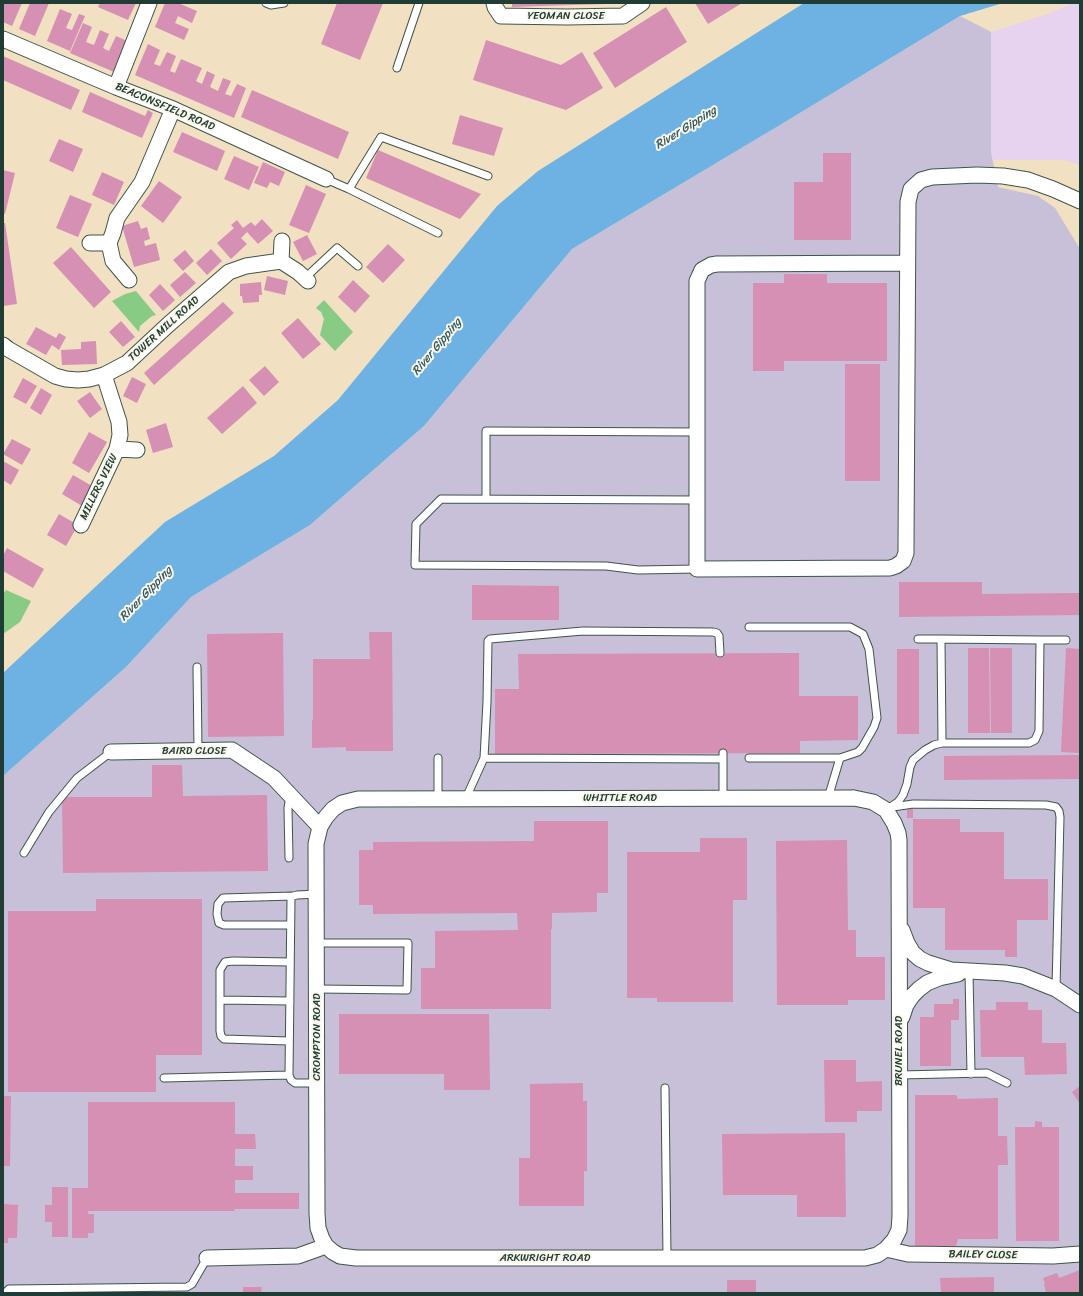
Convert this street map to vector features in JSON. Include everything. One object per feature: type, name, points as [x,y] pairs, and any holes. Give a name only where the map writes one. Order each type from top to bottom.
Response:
[{"type":"street","points":[[116,87],[149,3]]},
{"type":"street","name":"YEOMAN CLOSE","points":[[494,3],[501,16],[567,17],[624,16],[642,3]]},
{"type":"street","name":"BEACONSFIELD ROAD","points":[[3,39],[116,87],[174,109],[326,179]]},
{"type":"street","points":[[129,280],[113,261],[109,243],[117,218],[142,182],[174,109]]},
{"type":"street","points":[[908,263],[711,264],[699,274],[697,281],[697,569],[890,568],[903,561],[906,553],[909,195],[916,184],[926,178],[977,175],[1028,180],[1080,201]]},
{"type":"street","points":[[282,241],[281,260],[298,272],[306,280]]},
{"type":"street","points":[[90,243],[109,243]]},
{"type":"street","name":"TOWER MILL ROAD","points":[[3,345],[55,376],[78,380],[104,375],[127,363],[229,272],[246,266],[281,260]]},
{"type":"street","name":"MILLERS VIEW","points":[[81,526],[117,449],[120,436],[119,422],[104,375]]},
{"type":"street","name":"MILLERS VIEW","points":[[117,449],[137,450]]},
{"type":"street","name":"BAIRD CLOSE","points":[[110,752],[232,750],[274,778],[320,827]]},
{"type":"street","name":"WHITTLE ROAD","points":[[320,827],[333,809],[342,803],[358,799],[828,798],[866,800],[873,802],[886,810]]},
{"type":"street","name":"BRUNEL ROAD","points":[[886,810],[898,833],[900,848],[900,1216],[898,1230],[894,1240],[886,1249]]},
{"type":"street","name":"CROMPTON ROAD","points":[[320,827],[316,844],[317,1213],[318,1228],[326,1246]]},
{"type":"street","points":[[900,914],[903,932],[907,943],[913,953],[920,960],[938,967],[969,972],[1005,973],[1023,976],[1056,989],[1080,1005]]},
{"type":"street","points":[[899,1030],[906,1005],[919,989],[927,983],[939,978],[969,972]]},
{"type":"street","points":[[207,1258],[298,1256],[326,1246]]},
{"type":"street","name":"ARKWRIGHT ROAD","points":[[326,1246],[340,1256],[356,1258],[865,1258],[877,1255],[886,1249]]},
{"type":"street","name":"BAILEY CLOSE","points":[[886,1249],[908,1254],[1053,1256],[1080,1254]]},
{"type":"lane","points":[[266,3],[271,5],[284,3]]},
{"type":"lane","points":[[397,68],[419,3]]},
{"type":"lane","points":[[350,189],[381,137],[488,176]]},
{"type":"lane","points":[[326,179],[350,189],[438,233]]},
{"type":"lane","points":[[306,280],[337,248],[358,266]]},
{"type":"lane","points":[[486,499],[486,431],[697,432]]},
{"type":"lane","points":[[697,500],[441,499],[416,524],[415,565],[606,566],[638,570],[697,569]]},
{"type":"lane","points":[[749,627],[850,627],[863,634],[870,649],[877,718],[874,727],[862,748],[858,752],[840,758],[749,758]]},
{"type":"lane","points":[[466,798],[484,758],[488,641],[490,639],[583,632],[713,632],[717,633],[719,636],[720,653]]},
{"type":"lane","points":[[918,639],[1066,640]]},
{"type":"lane","points":[[941,639],[942,743]]},
{"type":"lane","points":[[886,810],[898,802],[903,795],[913,760],[934,745],[942,743],[1029,743],[1036,740],[1040,731],[1040,640]]},
{"type":"lane","points":[[197,667],[198,751]]},
{"type":"lane","points":[[24,853],[49,812],[77,778],[110,752]]},
{"type":"lane","points":[[484,758],[723,756],[723,798]]},
{"type":"lane","points":[[438,758],[438,799]]},
{"type":"lane","points":[[828,798],[840,758]]},
{"type":"lane","points":[[290,795],[288,808],[290,858]]},
{"type":"lane","points":[[886,810],[897,806],[913,804],[1046,805],[1056,807],[1059,811],[1060,817],[1056,989]]},
{"type":"lane","points":[[290,925],[224,925],[219,923],[217,914],[218,904],[223,898],[317,894]]},
{"type":"lane","points":[[293,896],[291,898],[290,925],[289,1075],[291,1080],[295,1083],[316,1083]]},
{"type":"lane","points":[[316,943],[408,943],[407,990],[317,989]]},
{"type":"lane","points":[[289,1041],[224,1039],[221,1036],[220,970],[225,962],[233,961],[290,962]]},
{"type":"lane","points":[[969,972],[972,1074]]},
{"type":"lane","points":[[220,1000],[290,1001]]},
{"type":"lane","points":[[900,1075],[987,1074],[1007,1083]]},
{"type":"lane","points":[[164,1078],[289,1075]]},
{"type":"lane","points":[[665,1088],[668,1258]]},
{"type":"lane","points":[[5,1293],[9,1289],[158,1290],[186,1287],[192,1284],[207,1258]]},
{"type":"shaded area","points":[[1073,3],[1080,3],[1080,165],[1064,160],[993,160],[991,152],[991,32],[1048,14]]},
{"type":"shaded area","points":[[960,16],[991,32],[991,152],[998,187],[1038,196],[1055,208],[1080,249],[1080,1293],[3,1293],[3,776],[126,667],[191,597],[310,525],[424,426],[572,249]]},
{"type":"green space","points":[[136,291],[156,315],[152,316],[140,326],[139,332],[112,301],[125,294]]},
{"type":"green space","points":[[324,300],[353,332],[335,351],[320,335],[324,319],[321,312],[316,308]]},
{"type":"green space","points":[[6,590],[31,601],[20,622],[3,634],[3,594]]},
{"type":"water","name":"River Gipping","points":[[804,3],[1003,3],[960,16],[572,249],[424,426],[310,525],[191,597],[126,667],[3,776],[3,673],[165,522],[274,456],[338,400],[497,206],[538,171]]},
{"type":"building","points":[[3,3],[22,3],[12,26],[3,22]]},
{"type":"building","points":[[30,3],[49,3],[35,36],[19,29]]},
{"type":"building","points":[[100,3],[136,3],[128,20],[98,7]]},
{"type":"building","points":[[165,3],[178,3],[197,11],[192,23],[178,16],[175,23],[189,29],[184,40],[155,27]]},
{"type":"building","points":[[337,3],[383,3],[360,60],[321,44]]},
{"type":"building","points":[[512,3],[605,3],[605,4],[512,7]]},
{"type":"building","points":[[695,3],[742,3],[708,24]]},
{"type":"building","points":[[666,7],[687,42],[615,88],[593,53]]},
{"type":"building","points":[[60,9],[72,14],[66,28],[72,30],[79,14],[85,16],[70,51],[47,41]]},
{"type":"building","points":[[83,23],[92,27],[86,42],[94,45],[100,30],[109,34],[103,48],[109,51],[116,36],[127,41],[114,72],[70,53]]},
{"type":"building","points":[[486,40],[561,65],[582,52],[603,88],[566,110],[473,80]]},
{"type":"building","points":[[148,44],[160,50],[154,64],[160,66],[167,52],[176,56],[170,71],[175,73],[181,59],[202,68],[196,81],[202,84],[207,71],[215,75],[210,87],[218,91],[223,78],[231,81],[225,94],[231,96],[237,84],[246,88],[234,118],[135,75]]},
{"type":"building","points":[[3,56],[80,90],[71,110],[3,80]]},
{"type":"building","points":[[252,90],[349,132],[338,159],[241,117]]},
{"type":"building","points":[[90,92],[145,116],[148,110],[153,113],[142,138],[82,112]]},
{"type":"building","points":[[460,115],[503,128],[494,156],[452,144]]},
{"type":"building","points":[[182,132],[225,151],[217,171],[173,152]]},
{"type":"building","points":[[59,139],[83,149],[73,172],[49,161]]},
{"type":"building","points":[[378,150],[481,194],[460,219],[366,178]]},
{"type":"building","points":[[823,153],[851,153],[851,240],[794,240],[794,182],[823,182]]},
{"type":"building","points":[[234,156],[259,167],[249,190],[224,179]]},
{"type":"building","points":[[263,162],[285,172],[279,186],[270,182],[267,188],[254,183]]},
{"type":"building","points":[[3,170],[15,173],[5,214],[3,213]]},
{"type":"building","points":[[102,172],[124,182],[114,205],[92,195]]},
{"type":"building","points":[[159,181],[182,197],[163,223],[141,206]]},
{"type":"building","points":[[306,185],[326,194],[309,233],[289,225]]},
{"type":"building","points":[[70,195],[92,204],[78,237],[56,228]]},
{"type":"building","points":[[262,219],[273,231],[258,244],[247,232],[241,238],[247,244],[231,259],[217,243],[234,228],[231,225],[237,220],[243,228],[251,222],[255,226]]},
{"type":"building","points":[[138,221],[141,229],[147,227],[150,239],[144,241],[145,246],[156,243],[160,260],[134,267],[122,226]]},
{"type":"building","points":[[3,223],[5,223],[17,304],[3,306]]},
{"type":"building","points":[[307,235],[317,254],[303,261],[293,242]]},
{"type":"building","points":[[388,244],[405,260],[383,283],[366,267]]},
{"type":"building","points":[[71,247],[111,292],[94,308],[53,263]]},
{"type":"building","points":[[211,249],[222,261],[207,275],[196,263]]},
{"type":"building","points":[[185,250],[194,261],[183,271],[173,260]]},
{"type":"building","points":[[185,272],[196,283],[180,297],[170,285]]},
{"type":"building","points":[[784,274],[827,274],[827,283],[887,283],[887,361],[784,361],[784,371],[753,371],[753,283],[784,283]]},
{"type":"building","points":[[267,276],[288,281],[285,295],[264,290]]},
{"type":"building","points":[[353,280],[370,296],[355,313],[338,297]]},
{"type":"building","points":[[261,282],[262,295],[259,295],[259,302],[243,303],[242,296],[240,296],[240,284]]},
{"type":"building","points":[[160,284],[175,300],[163,311],[149,295]]},
{"type":"building","points":[[223,302],[234,313],[154,385],[144,373]]},
{"type":"building","points":[[298,318],[321,344],[303,359],[281,333]]},
{"type":"building","points":[[121,321],[135,337],[123,347],[109,332]]},
{"type":"building","points":[[36,327],[56,338],[59,333],[66,337],[59,350],[52,345],[46,355],[26,344]]},
{"type":"building","points":[[96,341],[97,364],[62,365],[61,350],[81,349],[81,342]]},
{"type":"building","points":[[845,364],[880,364],[880,481],[845,481]]},
{"type":"building","points":[[265,366],[279,382],[264,396],[249,380]]},
{"type":"building","points":[[132,377],[146,384],[137,403],[123,396]]},
{"type":"building","points":[[23,378],[37,386],[26,404],[13,397]]},
{"type":"building","points":[[243,386],[257,403],[222,434],[207,418]]},
{"type":"building","points":[[41,388],[52,395],[41,415],[30,408]]},
{"type":"building","points":[[90,392],[102,409],[90,418],[77,401]]},
{"type":"building","points":[[166,423],[173,447],[153,453],[146,430]]},
{"type":"building","points":[[89,432],[107,442],[89,473],[72,463]]},
{"type":"building","points":[[12,439],[31,449],[22,465],[3,454]]},
{"type":"building","points":[[3,461],[19,470],[11,485],[3,480]]},
{"type":"building","points":[[73,475],[92,486],[82,506],[62,494]]},
{"type":"building","points":[[59,514],[78,525],[66,546],[47,535]]},
{"type":"building","points":[[7,548],[44,569],[33,588],[3,571],[3,556]]},
{"type":"building","points":[[899,582],[982,582],[982,594],[1080,593],[1080,615],[899,617]]},
{"type":"building","points":[[472,585],[559,586],[559,620],[472,620]]},
{"type":"building","points":[[369,632],[392,632],[393,751],[346,751],[346,747],[312,748],[313,659],[370,659]]},
{"type":"building","points":[[283,633],[284,736],[208,737],[207,634]]},
{"type":"building","points":[[968,648],[989,648],[990,733],[968,733]]},
{"type":"building","points":[[990,648],[1012,648],[1012,733],[991,733]]},
{"type":"building","points":[[1066,648],[1080,649],[1080,753],[1061,752]]},
{"type":"building","points":[[897,649],[919,649],[919,734],[897,734]]},
{"type":"building","points":[[799,653],[799,696],[858,696],[858,740],[800,741],[800,753],[495,754],[495,689],[519,689],[518,654]]},
{"type":"building","points":[[1080,755],[1080,779],[944,780],[944,756]]},
{"type":"building","points":[[152,765],[182,765],[183,796],[267,795],[268,871],[63,873],[62,797],[152,797]]},
{"type":"building","points":[[907,809],[913,809],[913,818],[907,818]]},
{"type":"building","points":[[913,819],[960,819],[960,832],[1004,832],[1004,879],[1048,879],[1048,920],[1017,920],[1017,957],[1005,957],[1005,950],[945,950],[945,908],[913,908]]},
{"type":"building","points":[[534,821],[608,821],[608,893],[597,893],[597,912],[552,913],[551,1009],[421,1009],[421,968],[435,968],[435,931],[518,930],[517,913],[373,914],[373,905],[359,905],[359,850],[373,850],[373,842],[534,841]]},
{"type":"building","points":[[700,838],[747,838],[747,900],[733,900],[733,1002],[657,1002],[657,998],[627,998],[627,852],[700,852]]},
{"type":"building","points":[[847,840],[848,930],[856,930],[856,957],[885,957],[885,1000],[848,1000],[848,1005],[777,1005],[776,841]]},
{"type":"building","points":[[96,899],[202,899],[202,1055],[156,1055],[156,1092],[8,1092],[8,911],[96,911]]},
{"type":"building","points":[[953,999],[959,999],[959,1020],[951,1020],[951,1066],[920,1066],[920,1017],[934,1017],[934,1004],[953,1004]]},
{"type":"building","points":[[996,1002],[1028,1002],[1028,1010],[1042,1010],[1042,1043],[1066,1043],[1067,1074],[1025,1075],[1024,1057],[981,1057],[980,1010],[996,1010]]},
{"type":"building","points":[[339,1014],[489,1014],[490,1090],[444,1090],[444,1074],[339,1074]]},
{"type":"building","points":[[824,1060],[856,1060],[856,1082],[882,1081],[882,1111],[857,1111],[857,1122],[825,1122]]},
{"type":"building","points":[[583,1083],[583,1101],[587,1101],[587,1171],[584,1171],[584,1206],[519,1206],[519,1158],[530,1158],[530,1084]]},
{"type":"building","points":[[1080,1086],[1080,1104],[1072,1092]]},
{"type":"building","points":[[915,1095],[956,1095],[958,1099],[998,1098],[998,1136],[1007,1136],[1008,1165],[998,1165],[998,1239],[958,1239],[956,1246],[915,1246]]},
{"type":"building","points":[[3,1096],[11,1096],[10,1166],[3,1166]]},
{"type":"building","points":[[88,1102],[235,1102],[235,1134],[255,1134],[256,1149],[235,1149],[235,1166],[253,1166],[253,1180],[235,1180],[235,1193],[299,1193],[299,1209],[234,1209],[235,1211],[88,1211],[88,1214],[94,1214],[94,1233],[88,1233],[88,1238],[72,1238],[72,1188],[88,1188]]},
{"type":"building","points":[[1035,1121],[1042,1122],[1042,1127],[1059,1127],[1059,1241],[1016,1241],[1015,1127],[1035,1127]]},
{"type":"building","points":[[845,1133],[846,1217],[797,1217],[797,1195],[723,1195],[722,1134]]},
{"type":"building","points":[[52,1187],[68,1187],[68,1237],[52,1237],[52,1222],[45,1222],[45,1205],[52,1205]]},
{"type":"building","points":[[3,1204],[18,1205],[17,1238],[8,1238],[8,1243],[3,1243]]},
{"type":"building","points":[[1080,1270],[1080,1293],[1046,1293],[1043,1278],[1057,1273],[1059,1278]]},
{"type":"building","points":[[994,1277],[994,1293],[941,1293],[940,1278]]},
{"type":"building","points":[[727,1280],[756,1280],[756,1293],[727,1293]]},
{"type":"building","points":[[243,1287],[262,1287],[261,1293],[243,1293]]}]
